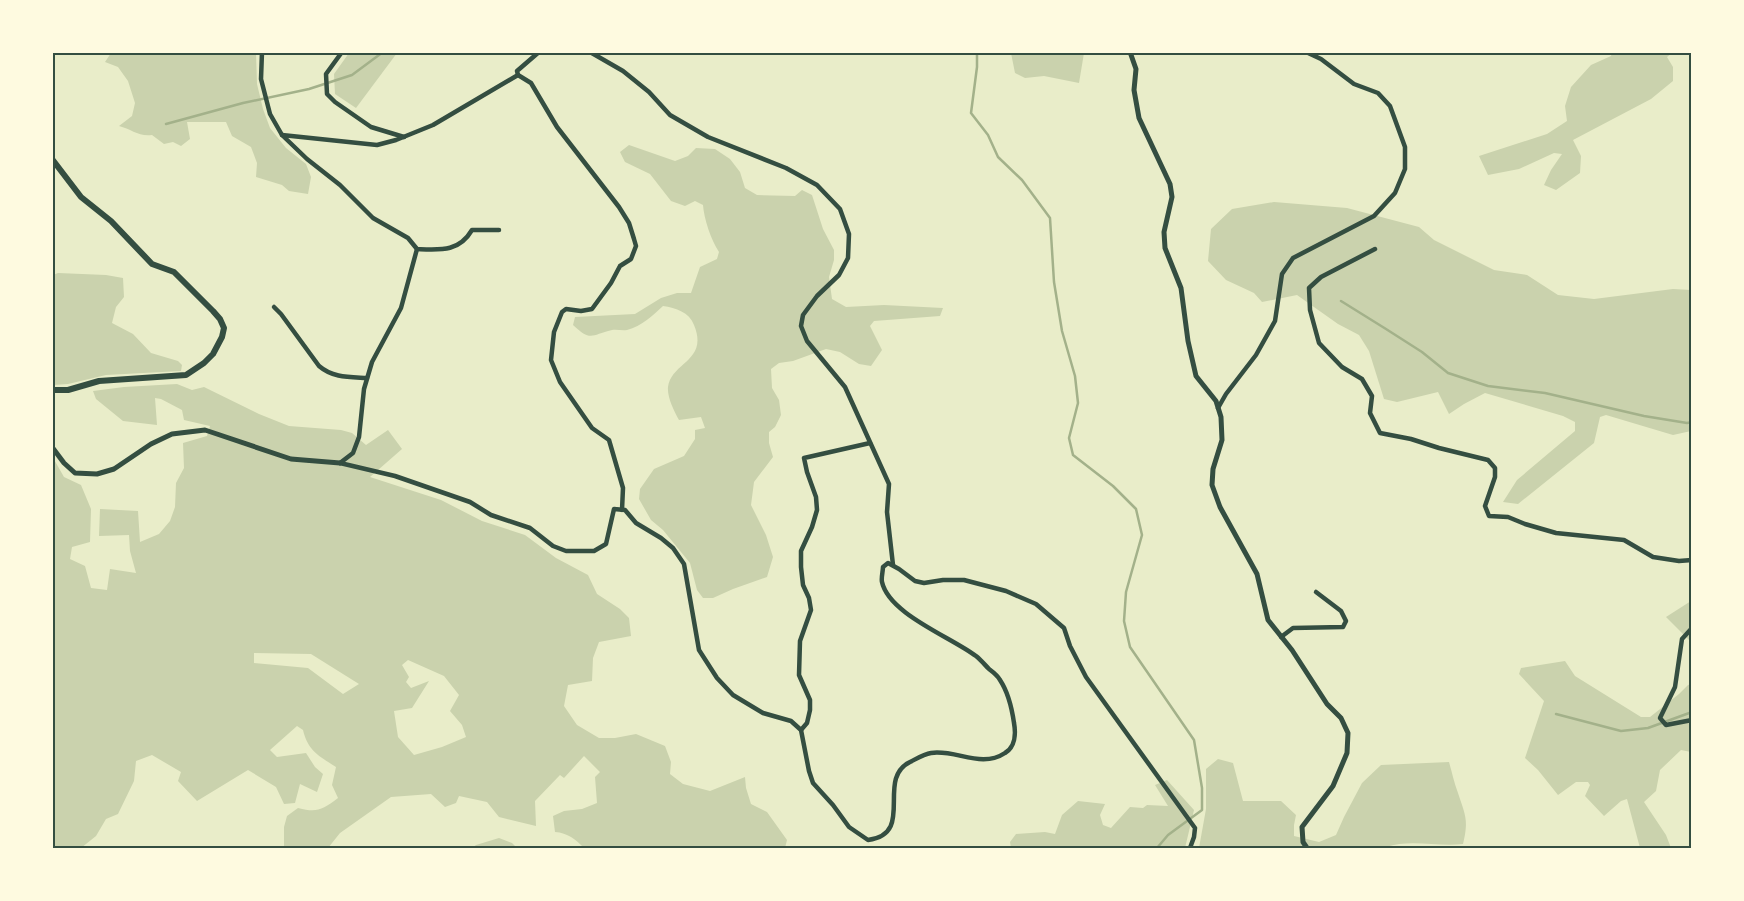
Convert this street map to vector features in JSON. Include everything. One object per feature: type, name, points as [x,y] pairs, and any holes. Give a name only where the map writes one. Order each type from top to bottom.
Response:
[{"type":"main road","points":[[52,158],[81,197],[111,221],[152,264],[174,272],[213,311],[220,319],[224,328],[222,337],[212,354],[204,363],[186,375],[99,381],[68,390],[52,390]]},
{"type":"street","points":[[262,52],[261,79],[270,114],[282,135],[307,160],[340,185],[373,218],[408,238],[417,249],[439,250],[459,246],[466,240],[472,230],[499,230]]},
{"type":"street","points":[[342,52],[326,74],[327,94],[335,102],[371,127],[404,137]]},
{"type":"street","points":[[518,75],[517,71],[539,52]]},
{"type":"street","points":[[590,52],[623,71],[649,92],[670,115],[708,137],[786,168],[817,185],[840,209],[849,234],[848,258],[839,275],[817,296],[803,315],[801,326],[807,341],[845,387],[889,484],[887,512],[893,565]]},
{"type":"street","points":[[1130,52],[1136,69],[1134,90],[1139,118],[1170,184],[1172,197],[1164,232],[1165,248],[1181,288],[1188,341],[1196,376],[1216,401],[1221,417],[1222,440],[1213,469],[1212,485],[1220,507],[1257,574],[1268,620],[1327,704],[1341,718],[1348,733],[1347,753],[1333,786],[1302,827],[1303,842],[1308,848]]},
{"type":"street","points":[[1218,408],[1226,394],[1256,355],[1275,321],[1282,274],[1293,258],[1374,216],[1395,193],[1405,169],[1405,147],[1390,106],[1378,93],[1354,84],[1320,59],[1306,52]]},
{"type":"street","points":[[282,135],[377,144],[404,137],[433,125],[518,75]]},
{"type":"street","points":[[518,75],[530,83],[557,127],[619,207],[629,223],[636,246],[631,259],[620,266],[611,283],[592,309],[580,311],[566,309],[562,312],[554,332],[551,360],[560,382],[592,428],[608,440],[623,488],[622,510]]},
{"type":"street","points":[[340,463],[353,453],[359,437],[367,378],[372,362],[400,308],[417,249]]},
{"type":"street","points":[[1376,249],[1321,277],[1309,288],[1310,310],[1319,343],[1342,367],[1362,379],[1372,396],[1370,413],[1380,432],[1488,460],[1495,468],[1495,477],[1485,506],[1489,516],[1508,517],[1541,530],[1556,533],[1624,540],[1653,557],[1679,562],[1692,560]]},
{"type":"street","points":[[274,307],[319,366],[327,373],[340,377],[367,378]]},
{"type":"street","points":[[52,448],[75,473],[97,474],[114,469],[151,444],[172,434],[205,430],[291,459],[340,463],[395,476],[470,502],[491,515],[530,528],[553,546],[566,551],[594,551],[606,544],[614,509],[625,510],[636,523],[673,548],[684,564],[699,650],[717,678],[733,696],[763,713],[791,722],[801,730],[813,783],[849,827],[868,840],[879,838],[888,831],[892,823],[894,786],[899,771],[905,765],[930,753],[949,754],[987,761],[1007,752],[1014,741],[1015,732],[1012,708],[1000,679],[976,656],[900,609],[888,594],[882,581],[884,567],[888,563],[893,565],[916,581],[964,580],[1006,591],[1036,604],[1064,628],[1070,646],[1086,677],[1195,828],[1190,848]]},
{"type":"street","points":[[801,730],[807,723],[810,700],[799,675],[800,641],[811,610],[809,598],[803,585],[801,551],[812,527],[817,510],[816,497],[804,458],[870,442]]},
{"type":"street","points":[[1281,636],[1292,628],[1343,627],[1346,621],[1341,611],[1316,592]]},
{"type":"street","points":[[1692,628],[1682,639],[1675,687],[1660,718],[1666,725],[1692,720]]},
{"type":"green space","points":[[111,53],[256,53],[257,84],[270,128],[286,148],[306,164],[311,177],[308,194],[289,191],[282,185],[256,177],[257,163],[251,147],[232,136],[226,122],[187,122],[190,139],[181,146],[173,142],[164,144],[152,135],[139,134],[119,126],[132,116],[135,103],[128,81],[118,67],[105,62]]},
{"type":"green space","points":[[349,53],[397,53],[356,108],[335,94],[334,74]]},
{"type":"green space","points":[[1011,53],[1084,53],[1079,83],[1044,76],[1025,78],[1015,73]]},
{"type":"green space","points":[[1612,53],[1672,53],[1667,57],[1673,67],[1673,81],[1651,99],[1573,140],[1581,156],[1580,173],[1556,190],[1544,185],[1562,154],[1554,153],[1519,169],[1488,175],[1479,156],[1547,134],[1567,121],[1565,106],[1571,87],[1591,65],[1611,56]]},
{"type":"green space","points":[[629,145],[675,161],[688,156],[696,148],[715,149],[730,159],[740,172],[745,188],[757,195],[795,196],[802,190],[812,195],[823,229],[834,250],[834,260],[829,277],[832,299],[846,307],[884,305],[943,308],[940,316],[874,321],[870,326],[882,350],[871,366],[859,364],[840,352],[826,349],[793,361],[779,363],[771,369],[772,388],[779,400],[781,415],[775,427],[769,432],[769,443],[773,457],[754,482],[751,505],[766,535],[773,557],[767,577],[713,598],[703,598],[697,590],[690,563],[663,530],[651,520],[639,499],[640,489],[654,469],[684,456],[695,439],[695,430],[705,428],[701,417],[679,420],[671,404],[668,391],[675,372],[688,360],[697,346],[697,337],[692,321],[681,311],[663,306],[642,323],[627,330],[612,330],[591,336],[584,334],[573,325],[575,317],[635,314],[661,298],[677,293],[691,293],[700,267],[717,259],[719,252],[708,229],[703,205],[695,201],[685,206],[671,201],[650,174],[625,162],[620,152]]},
{"type":"green space","points":[[1274,202],[1347,208],[1419,227],[1434,240],[1494,270],[1527,275],[1558,295],[1594,299],[1673,289],[1691,290],[1691,431],[1673,435],[1606,415],[1600,417],[1594,443],[1518,504],[1503,502],[1517,480],[1575,431],[1575,422],[1563,416],[1485,393],[1449,414],[1438,392],[1397,402],[1384,399],[1369,351],[1359,335],[1338,324],[1297,295],[1262,302],[1254,293],[1226,280],[1208,261],[1211,229],[1232,209]]},
{"type":"green space","points":[[58,273],[106,275],[123,278],[124,297],[116,307],[112,323],[133,334],[151,353],[178,361],[182,365],[181,371],[106,375],[68,384],[53,385],[53,275]]},
{"type":"green space","points":[[177,384],[192,390],[204,387],[259,414],[289,426],[341,430],[352,433],[366,445],[388,430],[402,449],[370,477],[441,500],[482,521],[525,535],[556,558],[588,575],[597,594],[620,609],[629,618],[631,636],[599,642],[593,658],[592,681],[568,685],[564,706],[577,725],[599,738],[615,738],[636,734],[665,746],[671,762],[670,774],[683,784],[710,791],[745,777],[751,804],[767,812],[787,840],[785,848],[584,848],[571,837],[555,832],[553,816],[564,811],[582,809],[597,803],[595,777],[600,772],[584,756],[564,778],[560,775],[535,801],[536,826],[499,817],[487,802],[459,796],[456,803],[445,807],[431,794],[391,797],[340,833],[328,848],[284,848],[284,827],[287,816],[298,808],[319,809],[338,798],[332,785],[336,767],[324,760],[311,748],[303,730],[297,726],[270,750],[277,757],[306,753],[315,767],[323,774],[317,792],[300,784],[295,803],[284,804],[276,787],[248,770],[197,801],[178,781],[181,772],[152,755],[136,761],[134,781],[118,814],[106,819],[96,836],[81,848],[53,848],[52,456],[64,477],[81,485],[91,509],[90,542],[72,547],[70,559],[85,566],[91,588],[107,590],[110,569],[136,573],[130,551],[129,535],[99,536],[100,509],[138,511],[140,542],[159,534],[170,521],[175,507],[176,483],[184,468],[183,443],[207,436],[210,426],[184,420],[182,410],[161,399],[155,398],[157,425],[123,421],[96,399],[93,391]],"holes":[[[254,653],[311,654],[359,684],[343,694],[308,668],[254,663]],[[408,660],[444,676],[459,695],[450,711],[462,725],[466,737],[442,747],[414,755],[398,737],[394,711],[412,708],[429,681],[411,688],[406,682],[409,677],[402,665]]]},
{"type":"green space","points":[[1691,601],[1691,642],[1666,617]]},
{"type":"green space","points":[[1565,661],[1575,676],[1641,717],[1650,717],[1691,684],[1691,752],[1681,750],[1660,770],[1656,791],[1644,802],[1666,835],[1671,848],[1640,848],[1627,799],[1621,801],[1604,816],[1585,796],[1590,785],[1588,782],[1576,782],[1558,795],[1538,770],[1525,758],[1544,701],[1519,674],[1521,668]]},
{"type":"green space","points":[[1218,759],[1233,763],[1243,801],[1281,801],[1296,815],[1294,836],[1319,842],[1336,835],[1362,783],[1381,765],[1449,762],[1465,817],[1466,829],[1463,844],[1414,843],[1385,848],[1199,848],[1206,809],[1206,769]]},
{"type":"green space","points":[[1167,780],[1194,810],[1185,848],[1011,848],[1010,842],[1016,834],[1045,832],[1055,834],[1062,815],[1078,801],[1105,804],[1100,815],[1103,825],[1111,828],[1130,807],[1143,808],[1147,805],[1168,806],[1155,785]]},
{"type":"green space","points":[[499,838],[512,843],[516,847],[472,848],[476,845]]},
{"type":"waterway","points":[[166,124],[243,103],[309,89],[352,75],[383,52]]},
{"type":"waterway","points":[[977,52],[971,113],[988,135],[998,157],[1022,180],[1050,218],[1054,282],[1062,331],[1075,376],[1078,403],[1069,438],[1073,455],[1113,486],[1136,509],[1142,535],[1126,592],[1124,621],[1130,647],[1194,740],[1202,788],[1202,810],[1168,835],[1157,848]]},
{"type":"waterway","points":[[1341,301],[1422,352],[1448,373],[1488,386],[1545,393],[1644,416],[1687,423],[1692,422]]},
{"type":"waterway","points":[[1556,714],[1621,731],[1648,728],[1692,712]]}]
